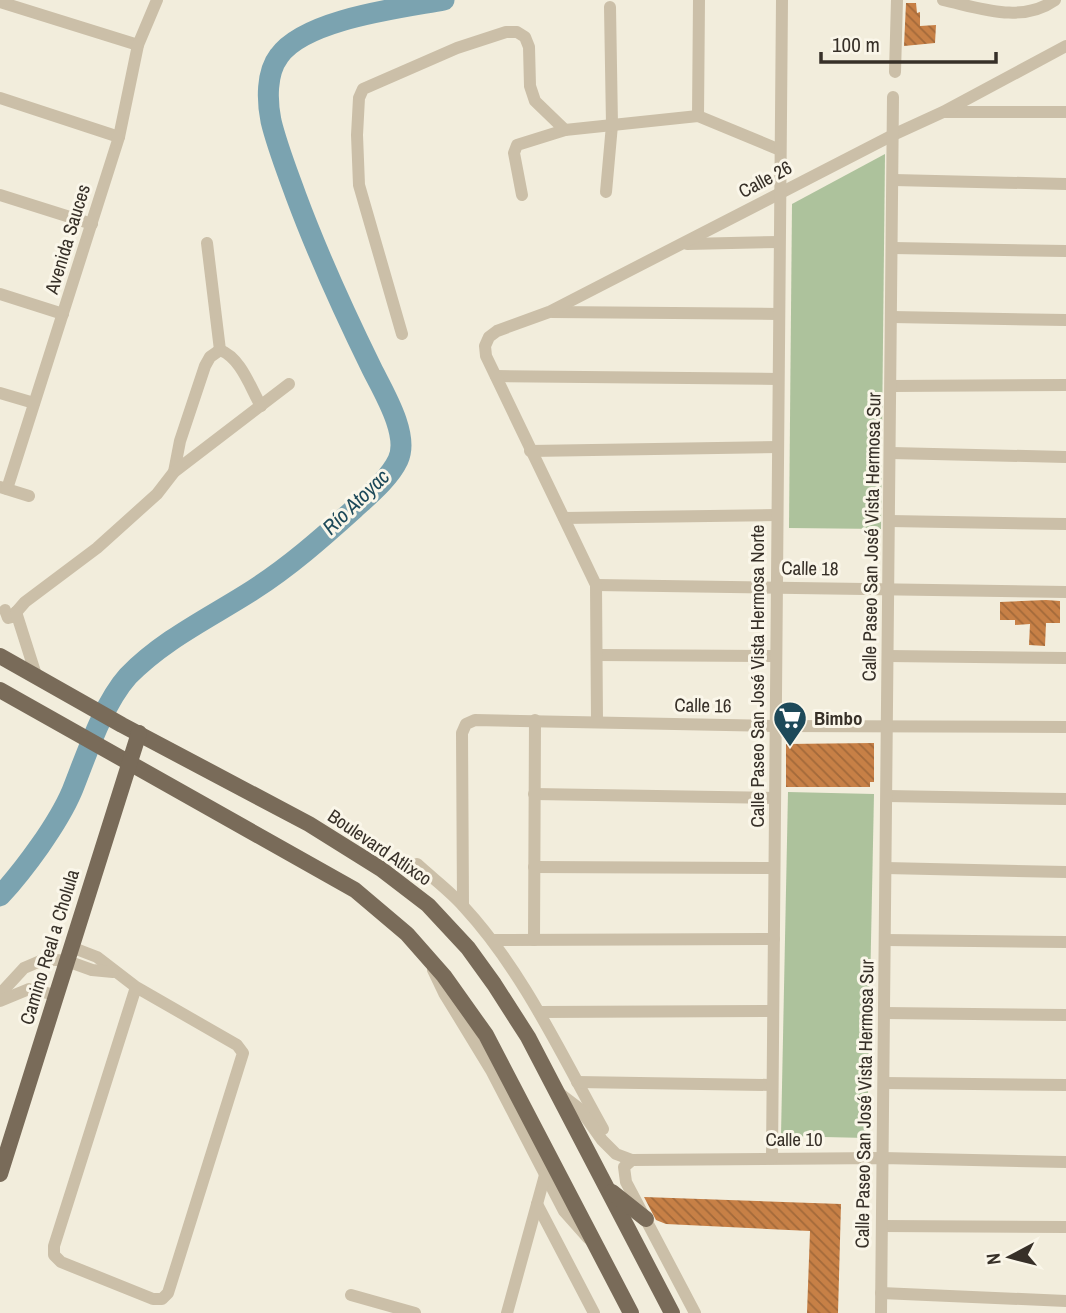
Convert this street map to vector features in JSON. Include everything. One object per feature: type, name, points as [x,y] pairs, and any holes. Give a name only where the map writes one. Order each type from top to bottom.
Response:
[{"type":"main road","name":"Boulevard Atlixco","points":[[0,656],[122,725],[309,824],[381,869],[428,905],[468,948],[533,1046],[672,1313]]},
{"type":"main road","points":[[0,690],[355,890],[407,934],[444,975],[486,1035],[631,1313]]},
{"type":"main road","name":"Camino Real a Cholula","points":[[0,1174],[139,733]]},
{"type":"main road","points":[[606,1188],[646,1219]]},
{"type":"street","name":"Avenida Sauces","points":[[3,488],[34,403],[92,224],[118,137],[138,45],[157,0]]},
{"type":"street","points":[[698,116],[699,0]]},
{"type":"street","name":"Calle Paseo San José Vista Hermosa Norte","points":[[772,1158],[782,0]]},
{"type":"street","points":[[895,72],[897,0]]},
{"type":"street","points":[[943,0],[1014,14],[1038,9],[1053,1]]},
{"type":"street","points":[[0,2],[138,45]]},
{"type":"street","points":[[606,192],[612,125],[610,7]]},
{"type":"street","points":[[402,334],[359,185],[357,135],[359,98],[363,89],[457,48],[506,32],[517,32],[525,37],[529,47],[530,86],[535,101],[565,130]]},
{"type":"street","name":"Calle 26","points":[[496,376],[486,356],[485,346],[489,337],[497,331],[548,312],[684,244],[1066,46]]},
{"type":"street","name":"Calle Paseo San José Vista Hermosa Sur","points":[[881,1313],[895,134],[893,97]]},
{"type":"street","points":[[0,99],[118,137]]},
{"type":"street","points":[[943,111],[1066,112]]},
{"type":"street","points":[[522,195],[514,153],[517,145],[565,130],[698,116],[780,150]]},
{"type":"street","points":[[894,180],[1066,184]]},
{"type":"street","points":[[0,195],[92,224]]},
{"type":"street","points":[[684,244],[779,242]]},
{"type":"street","points":[[207,243],[220,351]]},
{"type":"street","points":[[893,248],[1066,251]]},
{"type":"street","points":[[0,294],[63,314]]},
{"type":"street","points":[[548,312],[779,314]]},
{"type":"street","points":[[892,317],[1066,320]]},
{"type":"street","points":[[174,472],[180,441],[210,357],[220,351],[229,354],[261,406]]},
{"type":"street","points":[[597,722],[596,585],[496,376],[778,379]]},
{"type":"street","points":[[36,675],[7,611],[25,602],[97,548],[157,494],[174,472],[289,384]]},
{"type":"street","points":[[892,386],[1066,385]]},
{"type":"street","points":[[0,393],[34,403]]},
{"type":"street","points":[[530,451],[778,447]]},
{"type":"street","points":[[891,453],[1066,457]]},
{"type":"street","points":[[3,488],[29,496]]},
{"type":"street","points":[[564,518],[777,515]]},
{"type":"street","points":[[890,521],[1066,524]]},
{"type":"street","name":"Calle 18","points":[[596,585],[1066,592]]},
{"type":"street","points":[[597,654],[776,656]]},
{"type":"street","points":[[888,656],[1066,659]]},
{"type":"street","name":"Calle 16","points":[[463,905],[462,733],[466,724],[475,720],[775,726],[1066,727]]},
{"type":"street","points":[[534,940],[535,720]]},
{"type":"street","points":[[534,794],[775,797]]},
{"type":"street","points":[[887,796],[1066,800]]},
{"type":"street","points":[[416,864],[463,905],[492,940],[539,1013],[606,1134],[632,1160]]},
{"type":"street","points":[[534,867],[774,868]]},
{"type":"street","points":[[886,868],[1066,872]]},
{"type":"street","points":[[492,940],[774,939]]},
{"type":"street","points":[[885,940],[1066,942]]},
{"type":"street","points":[[0,993],[24,968],[35,962],[69,954],[92,970],[114,972],[237,1045],[243,1053],[168,1293],[162,1299],[152,1299],[95,1276],[61,1262],[54,1255],[54,1246],[136,987]]},
{"type":"street","points":[[426,954],[444,993],[491,1070],[564,1211],[594,1245]]},
{"type":"street","points":[[0,1001],[29,989],[56,995]]},
{"type":"street","points":[[539,1013],[773,1010]]},
{"type":"street","points":[[884,1013],[1066,1015]]},
{"type":"street","points":[[577,1082],[772,1085]]},
{"type":"street","points":[[884,1083],[1066,1085]]},
{"type":"street","points":[[559,1093],[580,1109],[601,1140],[616,1154],[632,1160]]},
{"type":"street","name":"Calle 10","points":[[632,1160],[883,1158],[1066,1162]]},
{"type":"street","points":[[632,1160],[624,1167],[624,1174],[695,1313]]},
{"type":"street","points":[[507,1313],[545,1175]]},
{"type":"street","points":[[537,1204],[594,1313]]},
{"type":"street","points":[[882,1226],[1066,1227]]},
{"type":"street","points":[[881,1293],[1066,1301]]},
{"type":"street","points":[[351,1295],[415,1313]]},
{"type":"green space","points":[[885,154],[881,529],[789,528],[792,204]]},
{"type":"green space","points":[[788,792],[874,794],[867,1138],[781,1136]]},
{"type":"building","points":[[906,3],[916,3],[917,13],[920,12],[920,26],[936,25],[935,43],[904,46]]},
{"type":"building","points":[[1060,601],[1060,623],[1046,623],[1045,646],[1029,645],[1030,624],[1015,625],[1015,620],[1000,620],[1000,602]]},
{"type":"building","points":[[874,743],[874,782],[870,782],[870,787],[786,787],[786,744]]},
{"type":"building","points":[[644,1197],[841,1204],[838,1313],[807,1313],[810,1231],[666,1224],[656,1220]]},
{"type":"waterway","name":"Río Atoyac","points":[[0,896],[30,860],[58,818],[103,715],[128,676],[172,640],[253,590],[292,562],[371,493],[398,460],[401,438],[394,413],[341,305],[304,218],[273,130],[268,96],[272,71],[279,56],[292,43],[310,33],[355,17],[444,0]]},
{"type":"place","name":"Bimbo","points":[[790,748]]}]
